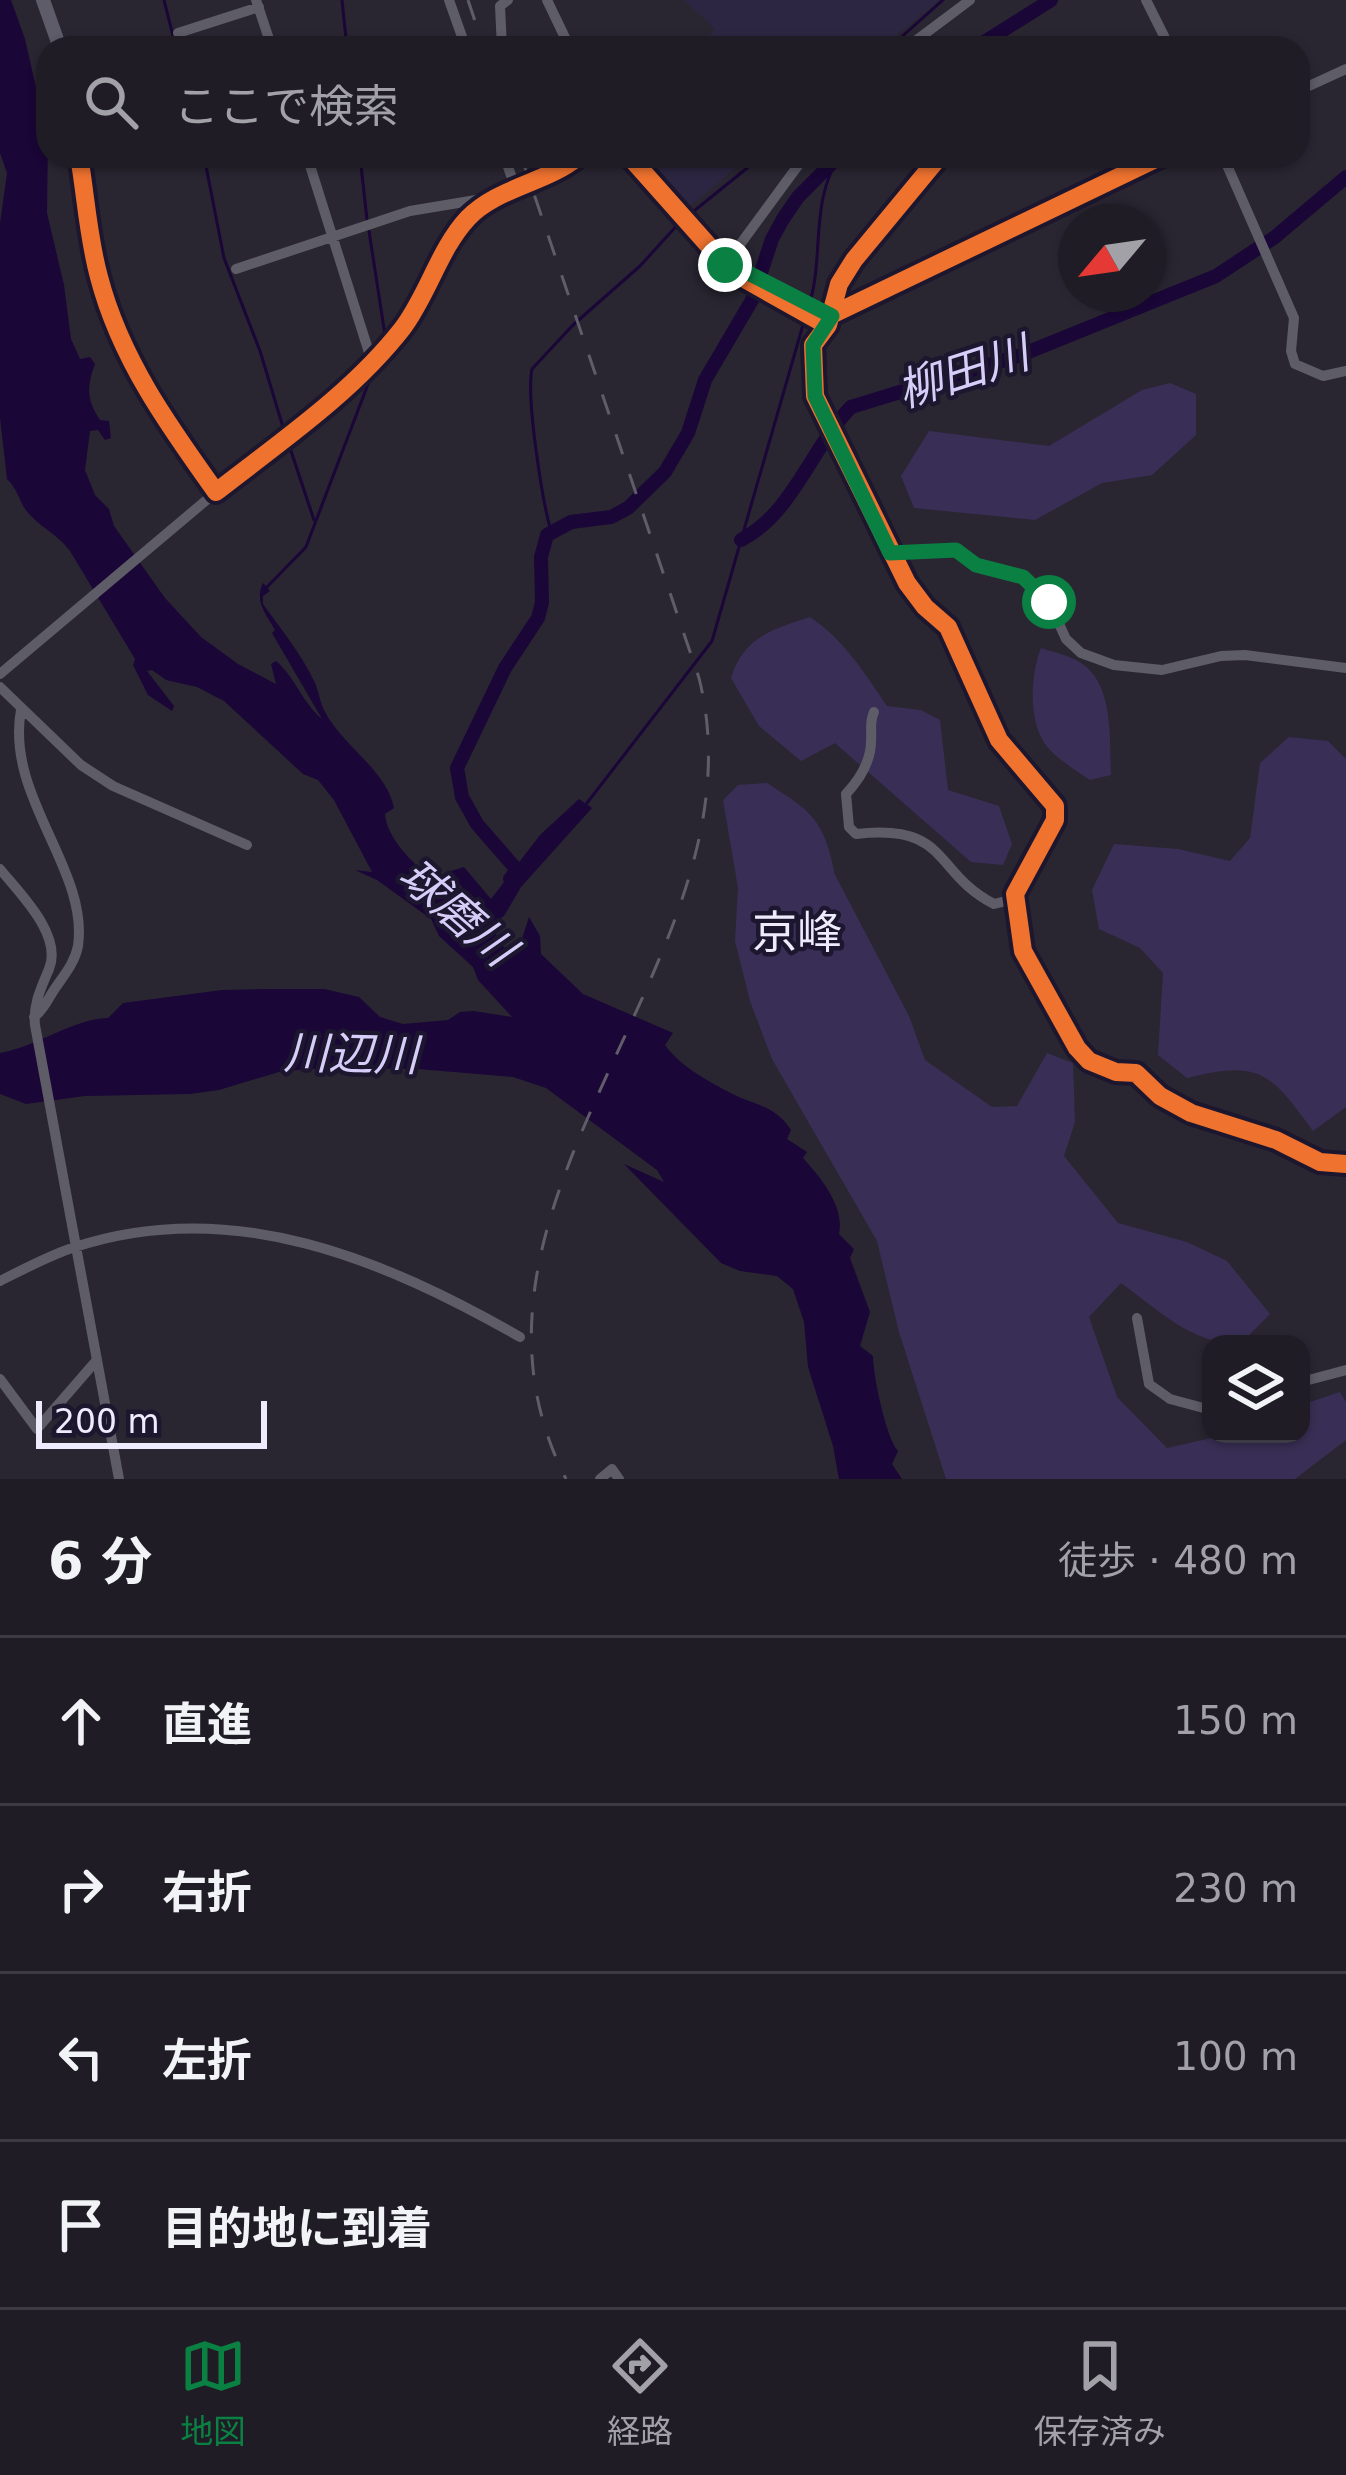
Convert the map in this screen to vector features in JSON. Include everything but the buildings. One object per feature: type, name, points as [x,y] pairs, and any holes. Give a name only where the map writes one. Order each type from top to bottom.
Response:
[{"type":"main road","points":[[44,0],[56,36]]},
{"type":"main road","points":[[81,168],[92,251],[121,337],[150,398],[212,495],[295,431],[372,362],[415,312],[466,220],[497,197],[564,168]]},
{"type":"main road","points":[[639,168],[729,269]]},
{"type":"street","points":[[449,0],[462,36]]},
{"type":"street","points":[[501,36],[500,6],[508,0]]},
{"type":"street","points":[[547,0],[564,36]]},
{"type":"street","points":[[922,36],[970,0]]},
{"type":"street","points":[[1146,0],[1164,36]]},
{"type":"street","points":[[178,33],[257,4],[268,36]]},
{"type":"street","points":[[1310,86],[1346,69]]},
{"type":"street","points":[[311,168],[372,362]]},
{"type":"street","points":[[509,168],[516,189]]},
{"type":"street","points":[[729,269],[797,168]]},
{"type":"street","points":[[874,712],[869,725],[872,744],[863,773],[846,794],[849,827],[856,834],[898,832],[934,846],[980,896],[994,904],[1006,902],[1015,894],[1054,820],[1055,806],[998,740],[948,627],[925,607],[890,553],[825,423],[811,371],[813,345],[825,319],[1137,168]]},
{"type":"street","points":[[1228,168],[1294,317],[1291,351],[1295,364],[1323,376],[1346,371]]},
{"type":"street","points":[[236,268],[410,211],[497,197]]},
{"type":"street","points":[[729,269],[731,264],[825,319]]},
{"type":"street","points":[[0,674],[212,495]]},
{"type":"street","points":[[890,553],[956,550],[976,565],[1023,577],[1049,602],[1066,639],[1081,653],[1114,665],[1162,670],[1245,655],[1346,668]]},
{"type":"street","points":[[0,687],[81,765],[113,785],[248,845]]},
{"type":"street","points":[[21,710],[29,798],[72,893],[78,921],[72,965],[35,1021]]},
{"type":"street","points":[[0,869],[45,929],[52,951],[35,1021],[118,1479]]},
{"type":"street","points":[[1015,894],[1023,951],[1065,1030],[1089,1061],[1116,1072],[1136,1073],[1160,1096],[1191,1113],[1276,1140],[1320,1162],[1346,1165]]},
{"type":"street","points":[[0,1281],[74,1247],[172,1230],[266,1233],[305,1240],[387,1268],[451,1296],[520,1336]]},
{"type":"street","points":[[1137,1318],[1148,1384],[1170,1399],[1202,1408]]},
{"type":"street","points":[[3,1388],[37,1430],[96,1360]]},
{"type":"street","points":[[1310,1380],[1346,1370]]},
{"type":"street","points":[[601,1479],[612,1468],[619,1479]]},
{"type":"shaded area","points":[[684,0],[940,0],[896,36],[708,36],[715,29]]},
{"type":"shaded area","points":[[648,168],[736,168],[684,211]]},
{"type":"shaded area","points":[[1170,383],[1196,394],[1196,435],[1152,475],[1102,483],[1035,520],[914,508],[901,476],[929,431],[1049,446],[1142,390]]},
{"type":"shaded area","points":[[810,617],[843,646],[887,706],[921,710],[940,720],[948,790],[999,806],[1012,844],[1003,865],[971,862],[835,743],[801,761],[759,726],[731,678],[736,664],[761,637]]},
{"type":"shaded area","points":[[1041,648],[1078,661],[1098,683],[1108,712],[1111,775],[1090,780],[1043,741],[1033,701]]},
{"type":"shaded area","points":[[1289,737],[1328,741],[1346,759],[1346,1107],[1313,1131],[1285,1095],[1261,1076],[1231,1070],[1187,1078],[1158,1055],[1163,973],[1140,948],[1099,929],[1092,890],[1114,844],[1178,849],[1230,861],[1250,838],[1260,763]]},
{"type":"shaded area","points":[[767,783],[805,810],[821,829],[835,875],[909,1016],[925,1060],[992,1107],[1017,1106],[1047,1053],[1073,1063],[1075,1122],[1064,1156],[1118,1223],[1187,1242],[1227,1261],[1270,1314],[1249,1335],[1202,1336],[1176,1324],[1121,1283],[1089,1317],[1117,1397],[1167,1448],[1202,1440],[1310,1443],[1310,1402],[1340,1392],[1346,1402],[1346,1440],[1295,1479],[946,1479],[899,1332],[877,1241],[772,1059],[750,1001],[735,941],[738,888],[723,800],[738,785]]},
{"type":"water","points":[[0,0],[11,0],[36,87],[36,168],[48,168],[47,213],[71,339],[80,359],[90,357],[95,364],[90,399],[100,420],[109,421],[111,438],[105,440],[98,430],[90,431],[85,470],[95,495],[109,509],[114,526],[165,598],[201,637],[276,684],[271,664],[276,661],[322,719],[272,633],[275,630],[260,602],[263,583],[270,591],[263,596],[263,604],[304,662],[324,710],[390,794],[394,808],[385,814],[394,839],[442,884],[467,895],[451,871],[464,867],[491,899],[540,835],[579,799],[592,808],[521,887],[504,916],[492,924],[500,944],[510,951],[519,948],[529,917],[540,936],[541,954],[583,994],[673,1033],[665,1045],[685,1065],[785,1121],[791,1130],[787,1139],[807,1152],[803,1158],[835,1203],[839,1234],[854,1249],[850,1258],[870,1312],[860,1346],[873,1356],[881,1406],[898,1451],[892,1464],[902,1479],[839,1479],[808,1367],[804,1322],[793,1289],[777,1276],[721,1263],[624,1164],[664,1182],[657,1170],[546,1088],[513,1077],[327,1068],[282,1071],[190,1094],[85,1096],[26,1104],[0,1094],[0,1053],[108,1018],[123,1003],[222,990],[324,989],[359,997],[380,1017],[403,1024],[448,1020],[460,1012],[474,1011],[512,1017],[478,980],[473,967],[439,936],[431,919],[355,870],[372,872],[334,800],[318,780],[303,774],[224,701],[197,687],[166,680],[152,670],[147,671],[174,706],[172,711],[148,695],[133,665],[135,659],[70,551],[30,515],[7,479],[0,418],[0,223],[7,173],[0,153]]},
{"type":"waterway","points":[[164,0],[173,36]]},
{"type":"waterway","points":[[342,0],[346,36]]},
{"type":"waterway","points":[[902,36],[943,0]]},
{"type":"waterway","points":[[994,36],[1051,0]]},
{"type":"waterway","points":[[206,168],[224,258],[283,427]]},
{"type":"waterway","points":[[361,168],[367,220]]},
{"type":"waterway","points":[[689,215],[747,168]]},
{"type":"waterway","points":[[510,879],[517,870],[477,824],[462,797],[457,768],[505,668],[538,618],[547,535],[571,522],[611,517],[628,508],[665,472],[688,433],[705,380],[752,300],[772,239],[798,197],[827,168]]},
{"type":"waterway","points":[[810,302],[821,209],[834,168]]},
{"type":"waterway","name":"柳田川","points":[[741,540],[774,514],[851,407],[1021,355],[1216,276],[1275,237],[1346,177]]},
{"type":"waterway","points":[[551,531],[533,424],[532,369],[681,221]]},
{"type":"waterway","points":[[369,231],[385,335]]},
{"type":"waterway","points":[[587,803],[712,641],[807,311]]},
{"type":"waterway","points":[[266,588],[306,547],[373,371]]},
{"type":"waterway","points":[[290,448],[314,520]]},
{"type":"railway","points":[[468,0],[480,36]]},
{"type":"railway","points":[[525,168],[699,678],[708,781],[688,881],[564,1176],[537,1275],[534,1376],[566,1479]]},
{"type":"cycle path","points":[[81,168],[95,262],[119,335],[163,416],[216,492],[314,416],[382,352],[411,316],[468,218],[494,199],[561,168]]},
{"type":"cycle path","points":[[640,168],[732,272],[819,321],[1137,168]]},
{"type":"cycle path","points":[[930,168],[839,284],[828,325],[813,345],[815,396],[907,583],[948,627],[999,740],[1055,806],[1055,820],[1015,894],[1023,951],[1077,1048],[1089,1061],[1116,1072],[1136,1073],[1160,1096],[1191,1113],[1276,1140],[1320,1162],[1346,1164]]},
{"type":"district","name":"京峰","points":[[797,932]]},
{"type":"route","points":[[725,265],[832,316],[813,345],[815,396],[890,553],[956,550],[976,565],[1023,577],[1049,602]]},
{"type":"water label","name":"球磨川","points":[[457,912]]},
{"type":"water label","name":"川辺川","points":[[351,1054]]}]
